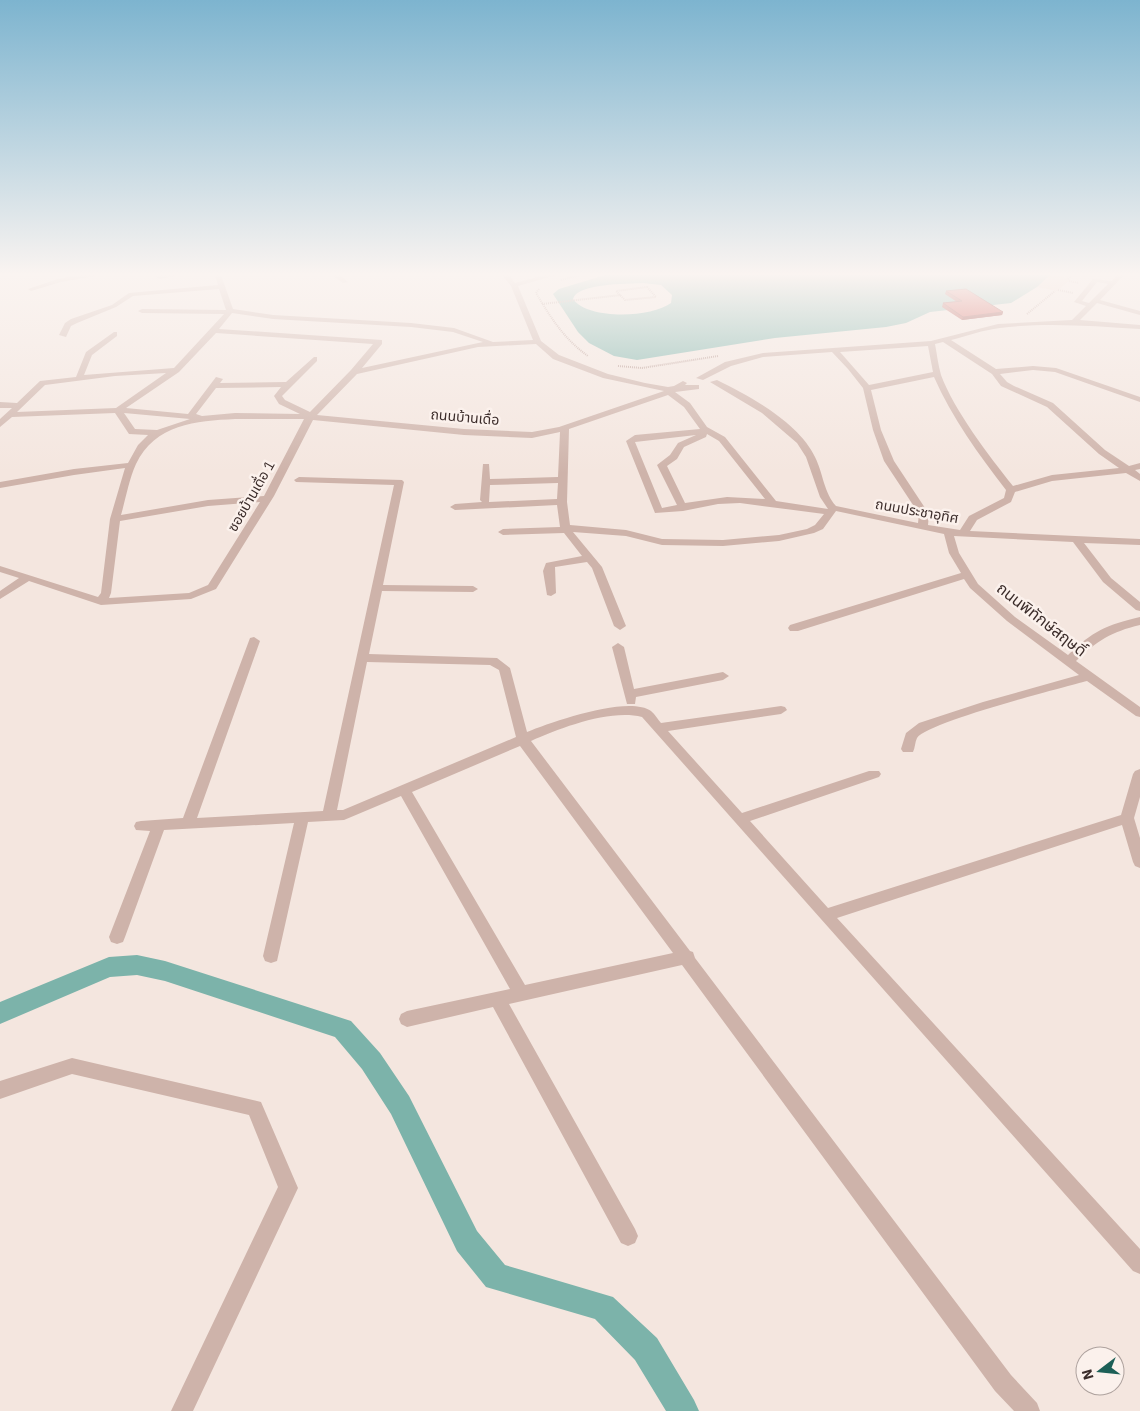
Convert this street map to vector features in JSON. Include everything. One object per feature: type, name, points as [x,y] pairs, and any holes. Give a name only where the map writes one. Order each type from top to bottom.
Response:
[{"type":"street","points":[[79,378],[89,354],[105,341]]},
{"type":"street","points":[[118,410],[176,370],[204,341]]},
{"type":"street","name":"ซอยบ้านเดื่อ 1","points":[[101,602],[191,596],[212,587],[267,499],[310,417],[354,372],[379,342],[362,341]]},
{"type":"street","points":[[486,341],[492,343]]},
{"type":"street","points":[[775,505],[722,438],[700,426],[687,405],[691,386],[720,368],[743,359],[763,355],[941,341]]},
{"type":"street","points":[[946,341],[995,372],[1004,384],[1050,405],[1102,452],[1140,478]]},
{"type":"street","points":[[354,372],[470,346],[492,343],[538,342],[556,357],[570,364],[606,376],[657,387],[713,386],[720,368]]},
{"type":"street","points":[[931,343],[937,374],[947,397],[988,461],[1011,490]]},
{"type":"street","points":[[833,350],[867,388],[877,430],[889,460],[924,514],[923,527]]},
{"type":"street","points":[[310,417],[282,402],[278,396],[314,359]]},
{"type":"street","points":[[995,372],[1033,368],[1056,370],[1140,400]]},
{"type":"street","points":[[0,424],[43,383],[176,370]]},
{"type":"street","points":[[867,388],[937,374]]},
{"type":"street","points":[[191,415],[221,377]]},
{"type":"street","points":[[503,532],[566,529],[626,533],[662,542],[723,543],[779,538],[819,527],[832,510],[826,502],[818,473],[807,448],[790,431],[733,390],[714,381],[691,386]]},
{"type":"street","points":[[214,386],[288,384]]},
{"type":"street","points":[[691,386],[748,400]]},
{"type":"street","name":"ถนนบ้านเดื่อ","points":[[204,418],[235,416],[310,417],[514,434],[550,433],[691,386]]},
{"type":"street","points":[[0,405],[19,406]]},
{"type":"street","points":[[118,410],[132,432],[158,433],[204,418]]},
{"type":"street","points":[[9,415],[118,410],[191,415],[204,418]]},
{"type":"street","points":[[565,428],[562,502],[566,529],[597,567],[620,626]]},
{"type":"street","points":[[683,508],[662,465],[674,457],[681,445],[709,432]]},
{"type":"street","name":"ถนนประชาอุทิศ","points":[[709,432],[635,438],[630,441],[658,511],[683,508],[703,502],[728,500],[832,510],[948,532],[1140,542]]},
{"type":"street","points":[[0,569],[101,602],[106,593],[116,519],[131,465],[141,447],[158,433]]},
{"type":"street","points":[[0,486],[74,472],[131,465]]},
{"type":"street","points":[[485,500],[486,466]]},
{"type":"street","points":[[1011,490],[1039,481],[1126,470],[1140,466]]},
{"type":"street","points":[[299,480],[399,482],[329,816]]},
{"type":"street","points":[[486,482],[563,480]]},
{"type":"street","points":[[963,533],[970,526],[973,518],[1008,500],[1011,490]]},
{"type":"street","points":[[116,519],[208,503],[267,499]]},
{"type":"street","points":[[454,507],[562,502]]},
{"type":"street","name":"ถนนพิทักษ์สฤษดิ์","points":[[948,532],[954,554],[974,586],[1011,620],[1140,713]]},
{"type":"street","points":[[1076,540],[1107,580],[1140,608]]},
{"type":"street","points":[[552,594],[548,571],[550,565],[589,558]]},
{"type":"street","points":[[794,628],[967,575]]},
{"type":"street","points":[[0,596],[28,577]]},
{"type":"street","points":[[377,588],[474,589]]},
{"type":"street","points":[[1068,661],[1092,639],[1119,626],[1140,621]]},
{"type":"street","points":[[188,824],[254,641]]},
{"type":"street","points":[[618,647],[634,712]]},
{"type":"street","points":[[362,658],[493,661],[504,668],[523,740],[687,957],[1003,1383],[1029,1411]]},
{"type":"street","points":[[630,694],[723,676]]},
{"type":"street","points":[[908,749],[911,736],[924,726],[987,705],[1090,676]]},
{"type":"street","points":[[658,728],[781,710]]},
{"type":"street","points":[[141,826],[344,815],[552,727],[591,716],[634,712],[646,714],[1140,1264]]},
{"type":"street","points":[[740,820],[874,774]]},
{"type":"street","points":[[1140,774],[1127,818],[1140,862]]},
{"type":"street","points":[[405,790],[521,992]]},
{"type":"street","points":[[271,956],[302,817]]},
{"type":"street","points":[[825,915],[1127,818]]},
{"type":"street","points":[[117,937],[159,825]]},
{"type":"street","points":[[407,1019],[521,992],[687,957]]},
{"type":"street","points":[[497,998],[628,1236]]},
{"type":"street","points":[[0,1090],[72,1066],[255,1108],[288,1188],[182,1411]]},
{"type":"path","points":[[567,341],[595,359]]},
{"type":"path","points":[[611,365],[642,368],[726,355]]},
{"type":"water","points":[[587,341],[757,341],[637,360],[614,356]]},
{"type":"waterway","points":[[0,1013],[109,967],[137,965],[165,971],[343,1029],[371,1061],[400,1105],[467,1241],[496,1277],[603,1307],[646,1349],[683,1411]]}]
